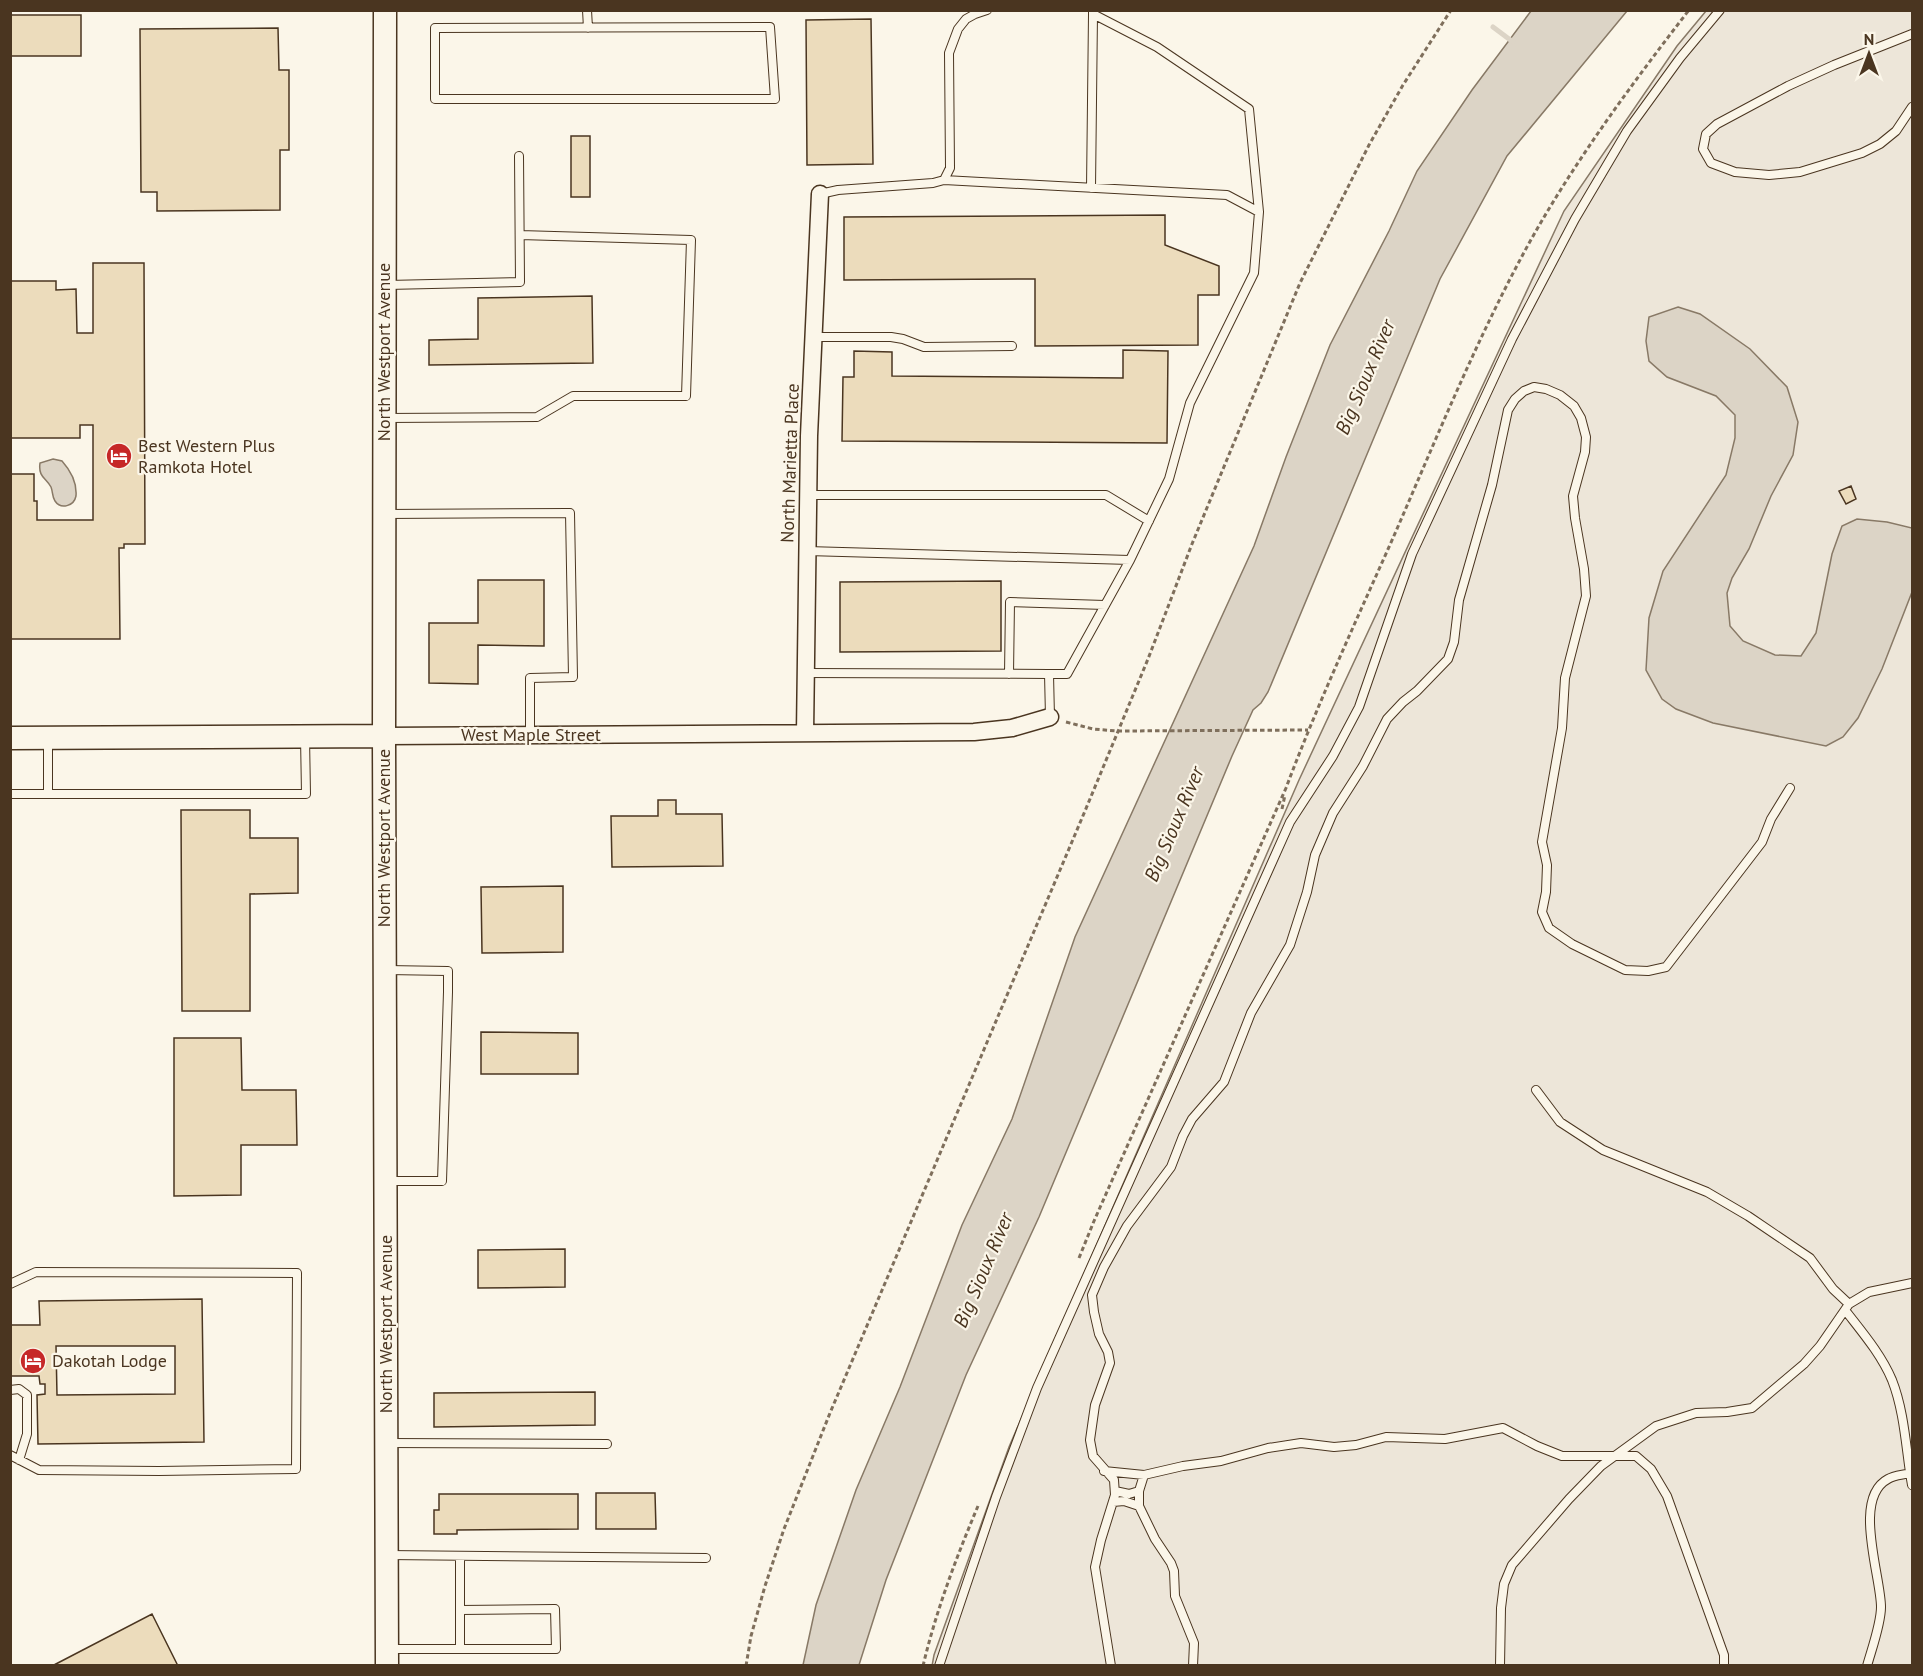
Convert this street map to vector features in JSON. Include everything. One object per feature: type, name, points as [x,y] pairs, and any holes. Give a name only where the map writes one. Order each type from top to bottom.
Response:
[{"type":"main road","name":"North Westport Avenue","points":[[385,10],[384,736],[387,1657]]},
{"type":"main road","name":"West Maple Street","points":[[10,738],[384,736]]},
{"type":"street","name":"North Marietta Place","points":[[805,733],[808,495],[820,194]]},
{"type":"street","name":"West Maple Street","points":[[384,736],[995,731],[1032,724],[1050,717]]},
{"type":"lane","points":[[587,10],[588,28]]},
{"type":"lane","points":[[944,180],[950,168],[950,53],[958,29],[975,14],[987,10]]},
{"type":"lane","points":[[939,1665],[1037,1388],[1290,822],[1333,756],[1359,707],[1412,554],[1502,359],[1575,219],[1627,131],[1680,58],[1720,10]]},
{"type":"lane","points":[[805,673],[1067,674],[1149,521],[1169,478],[1190,403],[1254,273],[1259,212],[1249,109],[1157,47],[1093,12],[1091,188]]},
{"type":"lane","points":[[770,27],[775,99],[435,99],[435,28],[588,28],[770,27]]},
{"type":"lane","points":[[1912,34],[1834,64],[1717,124],[1706,134],[1703,149],[1711,163],[1735,172],[1769,175],[1800,172],[1862,153],[1880,144],[1896,131],[1912,107]]},
{"type":"lane","points":[[384,285],[520,282],[519,156]]},
{"type":"lane","points":[[820,194],[838,190],[933,183],[944,180],[1227,195],[1259,212]]},
{"type":"lane","points":[[384,418],[537,417],[573,396],[686,396],[691,240],[520,235]]},
{"type":"lane","points":[[814,337],[891,337],[924,347],[1012,346]]},
{"type":"lane","points":[[1111,1665],[1095,1567],[1113,1502],[1114,1480],[1104,1471],[1093,1455],[1090,1440],[1095,1405],[1110,1363],[1108,1352],[1099,1334],[1092,1294],[1127,1226],[1171,1167],[1192,1119],[1224,1082],[1251,1013],[1290,945],[1307,892],[1315,855],[1333,813],[1363,766],[1387,720],[1448,659],[1454,642],[1459,600],[1492,485],[1508,410],[1524,391],[1534,387],[1560,394],[1574,406],[1581,417],[1586,437],[1585,452],[1573,496],[1586,596],[1565,678],[1562,728],[1542,842],[1547,865],[1546,892],[1542,912],[1549,928],[1572,944],[1625,970],[1648,971],[1666,967],[1762,842],[1771,819],[1790,788]]},
{"type":"lane","points":[[808,495],[1106,495],[1149,521]]},
{"type":"lane","points":[[384,514],[570,513],[573,677],[530,678],[530,735]]},
{"type":"lane","points":[[807,551],[1130,560]]},
{"type":"lane","points":[[1009,674],[1010,602],[1105,605]]},
{"type":"lane","points":[[1049,674],[1050,717]]},
{"type":"lane","points":[[10,794],[306,794],[305,737]]},
{"type":"lane","points":[[48,738],[48,794]]},
{"type":"lane","points":[[385,970],[448,971],[442,1181],[386,1181]]},
{"type":"lane","points":[[1536,1090],[1560,1122],[1603,1150],[1707,1192],[1748,1216],[1810,1258],[1847,1307],[1892,1380],[1903,1425],[1912,1485]]},
{"type":"lane","points":[[10,1284],[36,1272],[297,1273],[296,1469],[39,1470],[10,1455]]},
{"type":"lane","points":[[1500,1665],[1501,1608],[1504,1584],[1512,1565],[1601,1466],[1656,1426],[1696,1413],[1752,1408],[1804,1364],[1847,1307],[1869,1292],[1912,1283]]},
{"type":"lane","points":[[10,1390],[19,1389],[27,1395],[27,1434],[19,1460]]},
{"type":"lane","points":[[1104,1471],[1144,1475],[1301,1443],[1334,1447],[1356,1446],[1386,1437],[1445,1439],[1503,1428],[1536,1446],[1562,1455],[1636,1455],[1651,1469],[1667,1496],[1724,1655],[1724,1665]]},
{"type":"lane","points":[[386,1443],[607,1444]]},
{"type":"lane","points":[[1867,1665],[1881,1610],[1869,1529],[1871,1509],[1875,1492],[1886,1479],[1910,1473]]},
{"type":"lane","points":[[1144,1475],[1139,1491],[1139,1506],[1174,1571],[1175,1596],[1194,1643],[1193,1665]]},
{"type":"lane","points":[[1115,1491],[1128,1494],[1139,1491]]},
{"type":"lane","points":[[1113,1502],[1124,1501],[1139,1506]]},
{"type":"lane","points":[[387,1556],[706,1558]]},
{"type":"lane","points":[[460,1556],[460,1649]]},
{"type":"lane","points":[[387,1657],[460,1649],[556,1649],[555,1610],[460,1610]]},
{"type":"path","points":[[746,1665],[762,1596],[784,1529],[830,1413],[1148,659],[1192,544],[1300,283],[1369,145],[1403,85],[1451,10]]},
{"type":"path","points":[[1050,717],[1074,725],[1117,731],[1308,730],[1461,381],[1522,256],[1578,163],[1689,10]]},
{"type":"shaded area","points":[[1706,11],[1912,11],[1912,1665],[932,1666],[1009,1447],[1143,1138],[1299,780],[1564,211],[1677,46]]},
{"type":"water","name":"Big Sioux River","points":[[1531,11],[1627,11],[1507,156],[1440,279],[1268,692],[1253,710],[1232,756],[1039,1217],[966,1375],[886,1580],[859,1665],[803,1665],[816,1605],[856,1490],[900,1387],[962,1225],[1012,1119],[1075,937],[1254,546],[1330,345],[1417,171],[1472,90]]},
{"type":"water","points":[[1678,307],[1700,314],[1750,349],[1787,387],[1798,422],[1793,455],[1771,496],[1749,549],[1732,578],[1727,593],[1730,626],[1743,641],[1775,655],[1801,656],[1816,633],[1832,554],[1842,526],[1857,519],[1887,522],[1912,528],[1912,592],[1882,669],[1858,718],[1843,737],[1826,746],[1713,723],[1676,709],[1662,699],[1646,670],[1649,618],[1663,571],[1726,475],[1735,438],[1735,415],[1716,396],[1667,377],[1649,361],[1646,341],[1649,317]]},
{"type":"water","points":[[53,459],[62,461],[71,473],[74,482],[76,496],[67,506],[55,501],[51,487],[40,471],[40,463]]},
{"type":"building","points":[[10,15],[81,15],[81,56],[10,56]]},
{"type":"building","points":[[871,19],[873,164],[807,165],[806,20]]},
{"type":"building","points":[[278,28],[279,70],[289,70],[289,150],[280,150],[280,210],[157,211],[157,192],[141,192],[140,29]]},
{"type":"building","points":[[571,136],[590,136],[590,197],[571,197]]},
{"type":"building","points":[[1165,215],[1165,245],[1219,266],[1219,295],[1198,295],[1198,345],[1035,346],[1035,279],[844,280],[844,217]]},
{"type":"building","name":"Best Western Plus Ramkota Hotel","points":[[93,263],[144,263],[145,544],[124,544],[124,548],[119,548],[120,639],[10,639],[10,474],[34,474],[37,520],[93,520],[93,425],[80,425],[80,438],[10,438],[11,281],[56,281],[56,290],[76,289],[77,333],[93,333]]},
{"type":"building","points":[[592,296],[593,363],[429,365],[429,340],[478,339],[478,298]]},
{"type":"building","points":[[1123,350],[1168,351],[1167,443],[842,441],[843,377],[854,377],[854,351],[892,352],[892,376],[1123,378]]},
{"type":"building","points":[[1851,486],[1856,499],[1846,504],[1839,491]]},
{"type":"building","points":[[478,580],[544,580],[544,646],[478,645],[478,684],[429,683],[429,623],[478,623]]},
{"type":"building","points":[[1001,581],[1001,651],[840,652],[840,582]]},
{"type":"building","points":[[658,800],[676,800],[676,814],[722,814],[723,866],[612,867],[611,816],[658,816]]},
{"type":"building","points":[[181,810],[250,810],[250,838],[298,838],[298,893],[250,894],[250,1011],[182,1011]]},
{"type":"building","points":[[563,886],[563,952],[482,953],[481,887]]},
{"type":"building","points":[[481,1032],[578,1033],[578,1074],[481,1074]]},
{"type":"building","points":[[174,1038],[241,1038],[242,1090],[296,1090],[297,1145],[241,1145],[241,1195],[174,1196]]},
{"type":"building","points":[[565,1249],[565,1287],[478,1288],[478,1250]]},
{"type":"building","name":"Dakotah Lodge","points":[[202,1299],[204,1442],[38,1444],[37,1395],[45,1394],[45,1384],[40,1384],[39,1376],[10,1376],[10,1325],[40,1325],[39,1301]],"holes":[[[56,1346],[175,1346],[175,1394],[57,1395]]]},
{"type":"building","points":[[595,1392],[595,1425],[434,1427],[434,1393]]},
{"type":"building","points":[[596,1493],[655,1493],[656,1529],[596,1529]]},
{"type":"building","points":[[439,1494],[578,1494],[578,1529],[457,1530],[457,1534],[434,1534],[434,1510],[439,1510]]},
{"type":"building","points":[[152,1614],[178,1666],[52,1666]]},
{"type":"waterway","points":[[1493,27],[1513,42]]},
{"type":"place","name":"Best Western Plus Ramkota Hotel","points":[[119,456]]},
{"type":"place","name":"Dakotah Lodge","points":[[33,1361]]}]
